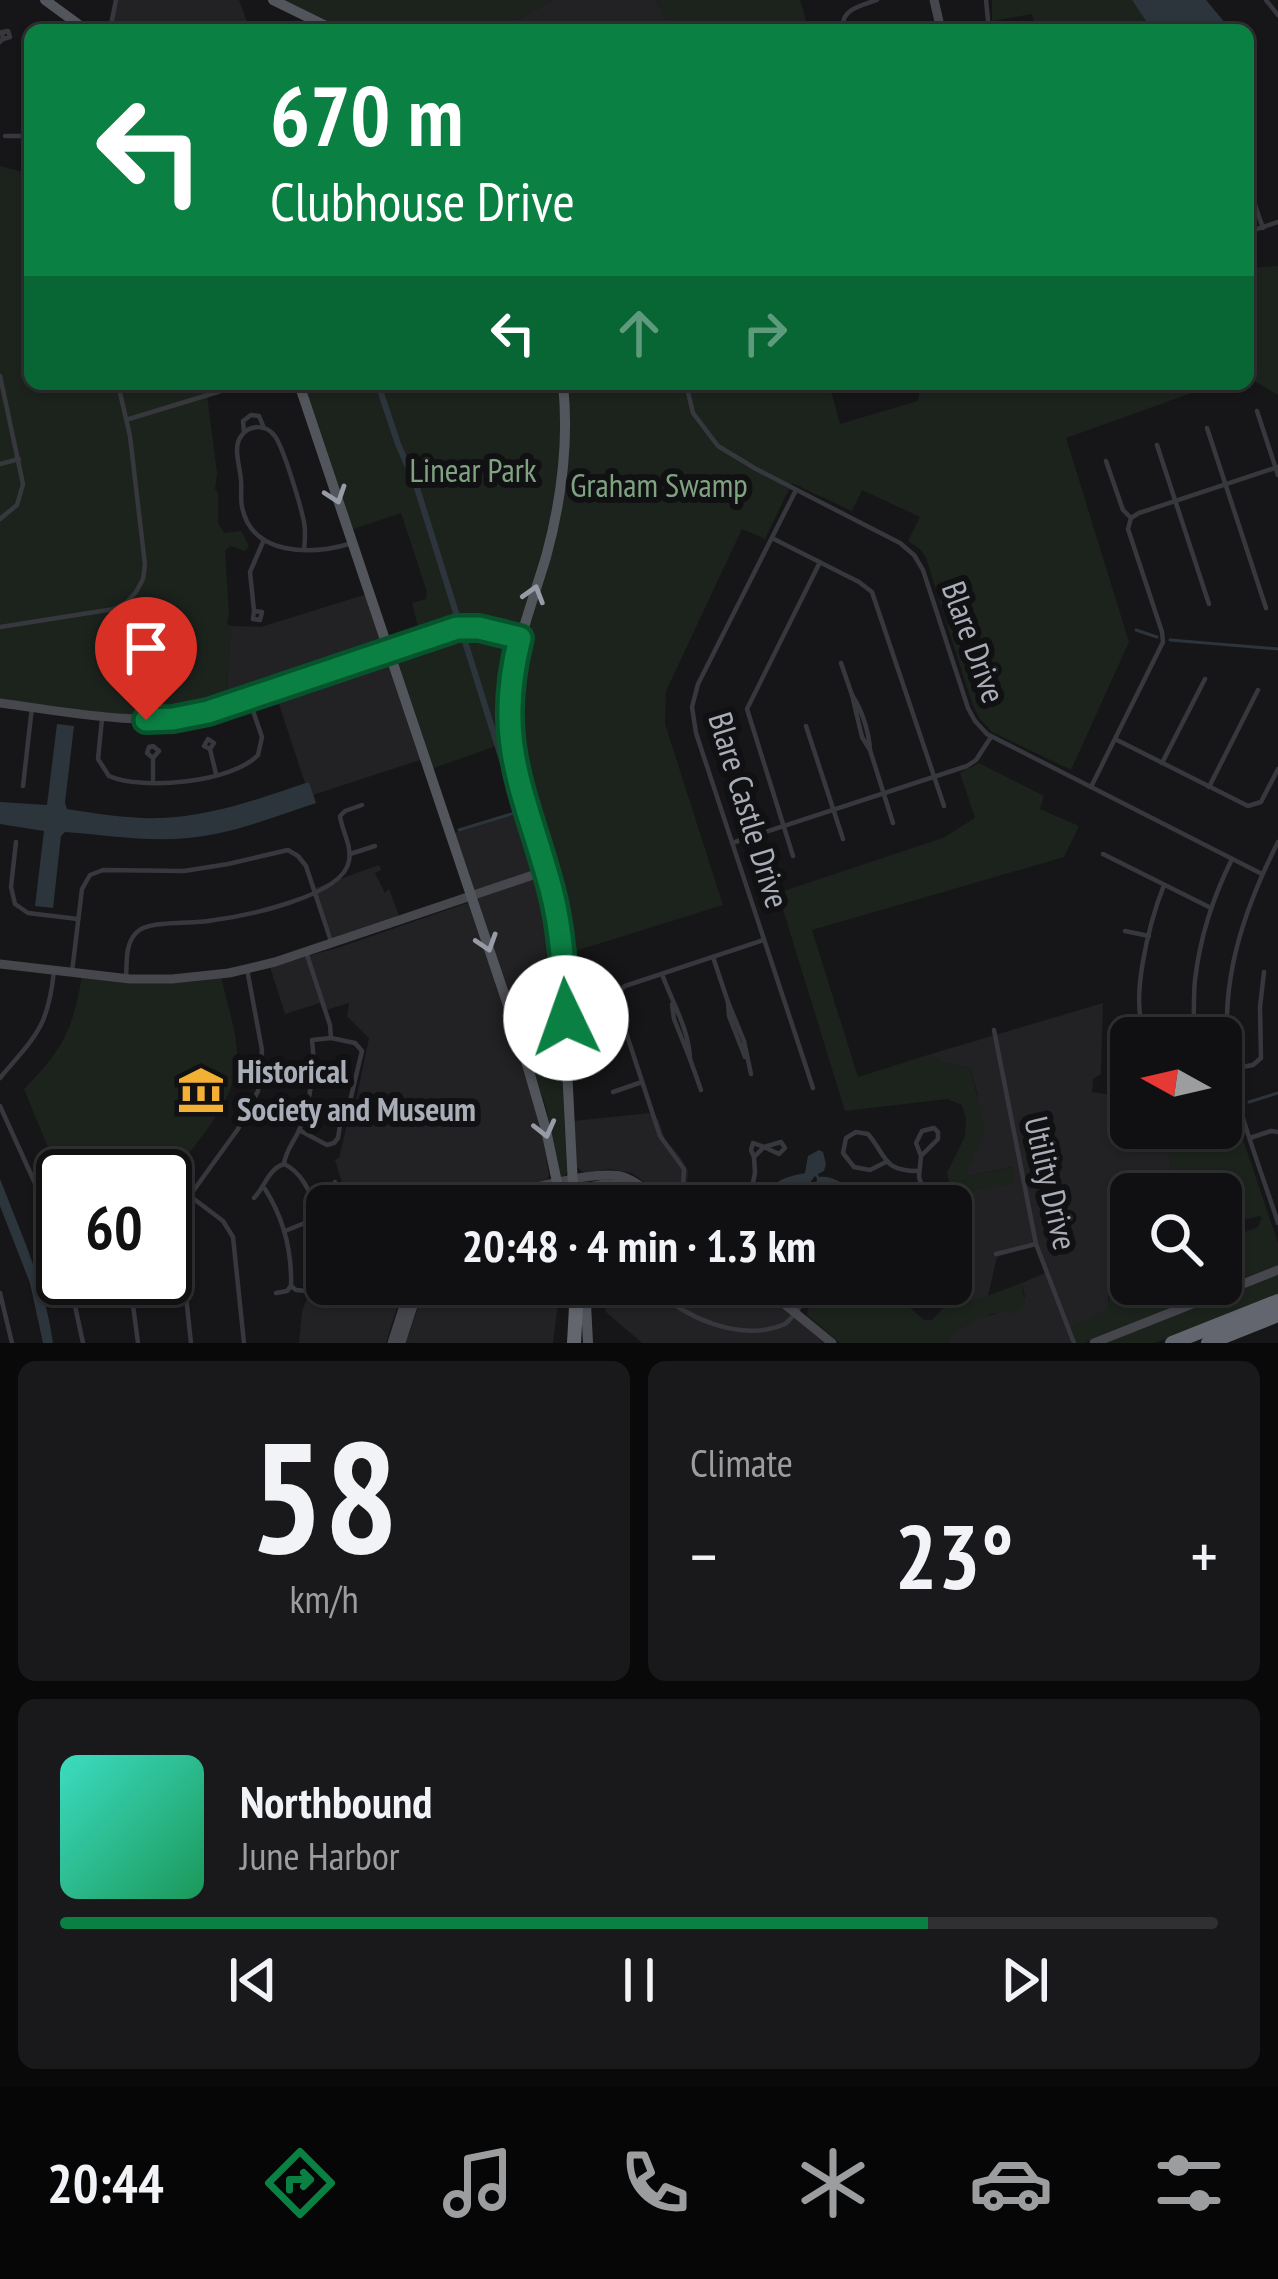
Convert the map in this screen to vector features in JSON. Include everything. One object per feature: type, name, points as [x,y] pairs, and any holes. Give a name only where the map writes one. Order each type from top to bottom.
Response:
[{"type":"highway","points":[[1172,1343],[1278,1301]]},
{"type":"highway","points":[[576,1307],[576,1343]]},
{"type":"highway","points":[[1208,1343],[1278,1315]]},
{"type":"main road","points":[[45,0],[78,24]]},
{"type":"main road","points":[[273,0],[322,24]]},
{"type":"main road","points":[[301,390],[570,1185]]},
{"type":"main road","points":[[563,390],[565,427],[557,507],[520,638],[509,732],[519,786],[560,932],[568,1185]]},
{"type":"main road","points":[[586,1305],[588,1343]]},
{"type":"street","points":[[842,24],[847,12],[877,0]]},
{"type":"street","points":[[1266,0],[1278,15]]},
{"type":"street","points":[[5,136],[24,136]]},
{"type":"street","points":[[1254,203],[1262,228]]},
{"type":"street","points":[[1254,230],[1278,222]]},
{"type":"street","points":[[0,376],[23,481],[13,510],[0,519]]},
{"type":"street","points":[[0,628],[107,610],[130,600],[142,582],[145,561],[120,390]]},
{"type":"street","points":[[127,419],[224,390]]},
{"type":"street","name":"Blare Drive","points":[[688,390],[695,417],[715,443],[914,554],[968,708],[992,737],[1262,874]]},
{"type":"street","points":[[0,410],[8,408]]},
{"type":"street","points":[[1131,518],[1277,470],[1257,411]]},
{"type":"street","points":[[264,428],[260,418],[251,415],[244,421],[237,447],[241,504],[253,532],[263,542],[304,550],[329,550],[352,543]]},
{"type":"street","points":[[244,432],[264,428],[278,441],[304,521],[304,550]]},
{"type":"street","points":[[1207,428],[1266,608]]},
{"type":"street","points":[[1156,445],[1209,604]]},
{"type":"street","points":[[0,464],[19,460]]},
{"type":"street","points":[[1106,461],[1123,510],[1131,518]]},
{"type":"street","name":"Blare Castle Drive","points":[[796,490],[692,701],[694,725],[812,1088]]},
{"type":"street","points":[[1090,787],[1163,639],[1128,529],[1131,518]]},
{"type":"street","points":[[772,538],[862,584],[874,595],[944,806]]},
{"type":"street","points":[[254,611],[250,572],[263,542]]},
{"type":"street","points":[[793,856],[747,709],[820,562]]},
{"type":"street","points":[[130,600],[160,634]]},
{"type":"street","points":[[0,703],[173,719],[208,712],[461,628],[520,638]]},
{"type":"street","points":[[841,663],[864,722],[893,823]]},
{"type":"street","points":[[1162,763],[1205,679]]},
{"type":"street","points":[[1209,787],[1258,690]]},
{"type":"street","points":[[103,716],[98,756],[103,770],[117,780],[188,781],[248,764],[260,752],[262,737],[249,699]]},
{"type":"street","points":[[22,787],[32,707]]},
{"type":"street","points":[[806,726],[843,839]]},
{"type":"street","points":[[732,843],[974,763],[992,737]]},
{"type":"street","points":[[1115,739],[1246,806],[1261,802],[1278,769]]},
{"type":"street","points":[[209,749],[216,774]]},
{"type":"street","points":[[153,758],[153,782]]},
{"type":"street","points":[[126,978],[130,942],[145,926],[219,920],[315,893],[342,878],[350,854],[340,818],[343,812],[362,805]]},
{"type":"street","points":[[16,842],[10,886],[14,904],[28,913],[78,919]]},
{"type":"street","points":[[1228,1017],[1232,958],[1244,915],[1278,842]]},
{"type":"street","points":[[350,854],[375,846]]},
{"type":"street","points":[[72,973],[84,883],[97,871],[199,869],[284,849],[302,859],[332,944]]},
{"type":"street","points":[[1103,854],[1211,908]]},
{"type":"street","points":[[1193,1017],[1197,967],[1211,908],[1232,859]]},
{"type":"street","points":[[0,976],[1,964],[172,979],[247,969],[545,871]]},
{"type":"street","points":[[1140,1017],[1149,936],[1164,885]]},
{"type":"street","points":[[1125,931],[1149,936]]},
{"type":"street","points":[[682,1185],[684,1169],[661,1139],[616,995],[625,986],[764,940]]},
{"type":"street","points":[[306,952],[331,1038]]},
{"type":"street","points":[[712,957],[751,1074]]},
{"type":"street","points":[[192,1193],[245,1119],[258,1091],[261,1042],[247,969]]},
{"type":"street","points":[[0,1078],[41,1028],[54,970]]},
{"type":"street","points":[[1242,1067],[1261,1058],[1264,972]]},
{"type":"street","points":[[662,974],[700,1090]]},
{"type":"street","name":"Utility Drive","points":[[994,1030],[1036,1244],[1075,1343]]},
{"type":"street","points":[[299,1130],[325,1144],[338,1138],[362,1051],[356,1043],[331,1038],[302,1043]]},
{"type":"street","points":[[284,1164],[299,1130],[313,1076],[312,1040]]},
{"type":"street","points":[[524,1053],[554,1046],[567,1054]]},
{"type":"street","points":[[613,1092],[642,1082]]},
{"type":"street","points":[[0,1106],[36,1187]]},
{"type":"street","points":[[1242,1109],[1278,1223]]},
{"type":"street","points":[[921,1156],[918,1136],[934,1128],[938,1139],[921,1156],[922,1185]]},
{"type":"street","points":[[886,1162],[870,1170],[857,1168],[844,1156],[844,1141],[856,1132],[868,1134],[886,1162],[918,1171]]},
{"type":"street","points":[[1250,1138],[1278,1132]]},
{"type":"street","points":[[751,1185],[754,1157],[764,1147]]},
{"type":"street","points":[[254,1198],[275,1168],[284,1164],[306,1186]]},
{"type":"street","points":[[560,1185],[569,1182]]},
{"type":"street","points":[[554,1185],[625,1185]]},
{"type":"street","points":[[264,1187],[278,1209],[291,1260],[291,1286],[276,1294]]},
{"type":"street","points":[[192,1197],[221,1219],[233,1237],[244,1343]]},
{"type":"street","points":[[285,1232],[306,1223]]},
{"type":"street","points":[[996,1254],[1036,1244]]},
{"type":"street","points":[[1094,1343],[1278,1270]]},
{"type":"street","points":[[291,1286],[306,1291]]},
{"type":"street","points":[[0,1293],[12,1343]]},
{"type":"street","points":[[75,1305],[83,1343]]},
{"type":"street","points":[[134,1305],[138,1343]]},
{"type":"street","points":[[187,1305],[191,1343]]},
{"type":"street","points":[[396,1343],[404,1305]]},
{"type":"street","points":[[396,1343],[411,1305]]},
{"type":"street","points":[[671,1305],[736,1338]]},
{"type":"street","points":[[784,1305],[832,1343]]},
{"type":"street","points":[[748,1339],[774,1333],[802,1305]]},
{"type":"shaded area","points":[[114,0],[239,0],[248,24],[109,24]]},
{"type":"shaded area","points":[[553,0],[656,0],[668,24],[510,24]]},
{"type":"shaded area","points":[[1132,0],[1206,0],[1226,24],[1148,24]]},
{"type":"shaded area","points":[[367,594],[387,650],[226,704],[231,626],[261,627]]},
{"type":"shaded area","points":[[388,654],[423,759],[313,795],[275,692]]},
{"type":"shaded area","points":[[57,724],[74,726],[67,809],[138,818],[180,817],[309,782],[316,803],[237,829],[188,838],[65,832],[53,908],[35,906],[44,831],[0,824],[0,802],[47,805]]},
{"type":"shaded area","points":[[522,812],[541,870],[473,894],[453,833]]},
{"type":"shaded area","points":[[379,865],[381,870],[375,873],[385,893],[389,889],[399,916],[334,941],[315,888]]},
{"type":"shaded area","points":[[544,876],[556,928],[564,1043],[527,1050],[475,898]]},
{"type":"shaded area","points":[[470,902],[540,1119],[547,1180],[527,1185],[343,1185],[335,1160],[352,1120],[369,1038],[347,1016],[349,1003],[323,1011],[320,1003],[285,1014],[270,967]]},
{"type":"shaded area","points":[[1103,1003],[1101,1074],[1093,1079],[1092,1092],[1110,1095],[1110,1149],[1168,1149],[1172,1173],[1110,1173],[1108,1309],[1072,1343],[949,1343],[950,1336],[980,1316],[993,1315],[1025,1297],[1022,1283],[1045,1273],[1035,1246],[997,1257],[988,1296],[972,1302],[972,1191],[1014,1182],[1011,1167],[964,1174],[973,1159],[978,1096],[970,1068],[941,1062],[931,1054]]},
{"type":"shaded area","points":[[650,1113],[688,1171],[687,1185],[648,1185],[632,1173],[609,1169],[585,1173],[576,1167],[573,1121]]},
{"type":"shaded area","points":[[823,1152],[826,1164],[819,1177],[847,1185],[816,1185],[815,1176],[808,1185],[776,1185],[805,1173],[808,1156]]},
{"type":"shaded area","points":[[0,1179],[36,1274],[36,1305],[45,1305],[53,1343],[43,1343],[30,1283],[0,1206]]},
{"type":"shaded area","points":[[306,1301],[306,1305],[398,1305],[386,1343],[299,1343]]},
{"type":"shaded area","points":[[419,1305],[558,1305],[553,1343],[406,1343]]},
{"type":"shaded area","points":[[605,1305],[781,1305],[824,1343],[642,1343],[606,1312]]},
{"type":"green space","points":[[279,0],[553,0],[510,24],[326,24]]},
{"type":"green space","points":[[656,0],[800,0],[807,24],[668,24]]},
{"type":"green space","points":[[992,0],[1132,0],[1148,24],[1034,24],[1032,14],[992,21]]},
{"type":"green space","points":[[0,166],[24,172],[24,390],[221,390],[207,395],[218,523],[224,533],[241,531],[249,546],[245,551],[231,546],[225,550],[227,624],[231,626],[226,704],[142,715],[0,700]]},
{"type":"green space","points":[[1278,266],[1278,395],[1254,381],[1254,268]]},
{"type":"green space","name":"Linear Park","points":[[303,390],[561,390],[563,430],[555,506],[520,635],[479,625],[421,638],[412,603],[426,599],[427,592],[401,513],[350,530]]},
{"type":"green space","name":"Graham Swamp","points":[[565,390],[832,390],[840,424],[918,401],[920,390],[1200,390],[1066,438],[1129,642],[1071,770],[992,732],[980,719],[926,558],[908,541],[920,517],[862,490],[852,511],[792,483],[765,539],[742,529],[666,691],[665,724],[723,905],[566,954],[511,732],[518,657],[553,545]]},
{"type":"green space","points":[[464,630],[518,640],[512,766],[505,767],[499,745],[431,769],[394,654]]},
{"type":"green space","points":[[979,763],[1044,796],[1040,809],[1079,826],[1064,857],[812,930],[858,1077],[931,1054],[941,1062],[970,1068],[985,1126],[965,1174],[1012,1167],[1014,1183],[972,1191],[972,1185],[950,1185],[947,1173],[965,1136],[962,1105],[947,1099],[845,1111],[778,893],[943,838],[975,818],[960,773]]},
{"type":"green space","points":[[82,976],[221,976],[236,1042],[236,1068],[224,1102],[191,1149],[49,1149],[24,1089],[64,1038]]},
{"type":"green space","points":[[549,1049],[561,1056],[564,1178],[530,1062],[534,1053]]},
{"type":"green space","points":[[1242,1136],[1278,1243],[1278,1268],[1242,1282],[1242,1233],[1258,1227],[1262,1217],[1242,1218],[1242,1173],[1172,1173],[1168,1149],[1242,1149]]},
{"type":"green space","points":[[1278,1273],[1278,1295],[1155,1343],[1102,1343],[1198,1305],[1242,1305],[1242,1287]]},
{"type":"green space","points":[[1022,1283],[1025,1306],[1014,1313],[981,1318],[951,1336],[949,1343],[840,1343],[807,1315],[809,1305],[907,1305],[924,1320],[932,1320],[945,1306],[972,1305]]},
{"type":"green space","points":[[1109,1296],[1110,1305],[1183,1305],[1085,1343],[1072,1343],[1067,1329],[1108,1309]]},
{"type":"waterway","points":[[380,390],[417,488],[502,760]]},
{"type":"waterway","points":[[1136,630],[1157,637]]},
{"type":"waterway","points":[[1170,640],[1278,649]]},
{"type":"waterway","points":[[502,760],[506,776]]},
{"type":"waterway","points":[[459,830],[518,812],[509,783]]},
{"type":"waterway","points":[[1249,1102],[1278,1093]]},
{"type":"place","name":"Historical Society and Museum","points":[[201,1090]]},
{"type":"route","points":[[146,720],[208,712],[457,628],[520,638],[509,732],[519,786],[556,909],[566,1018]]}]
